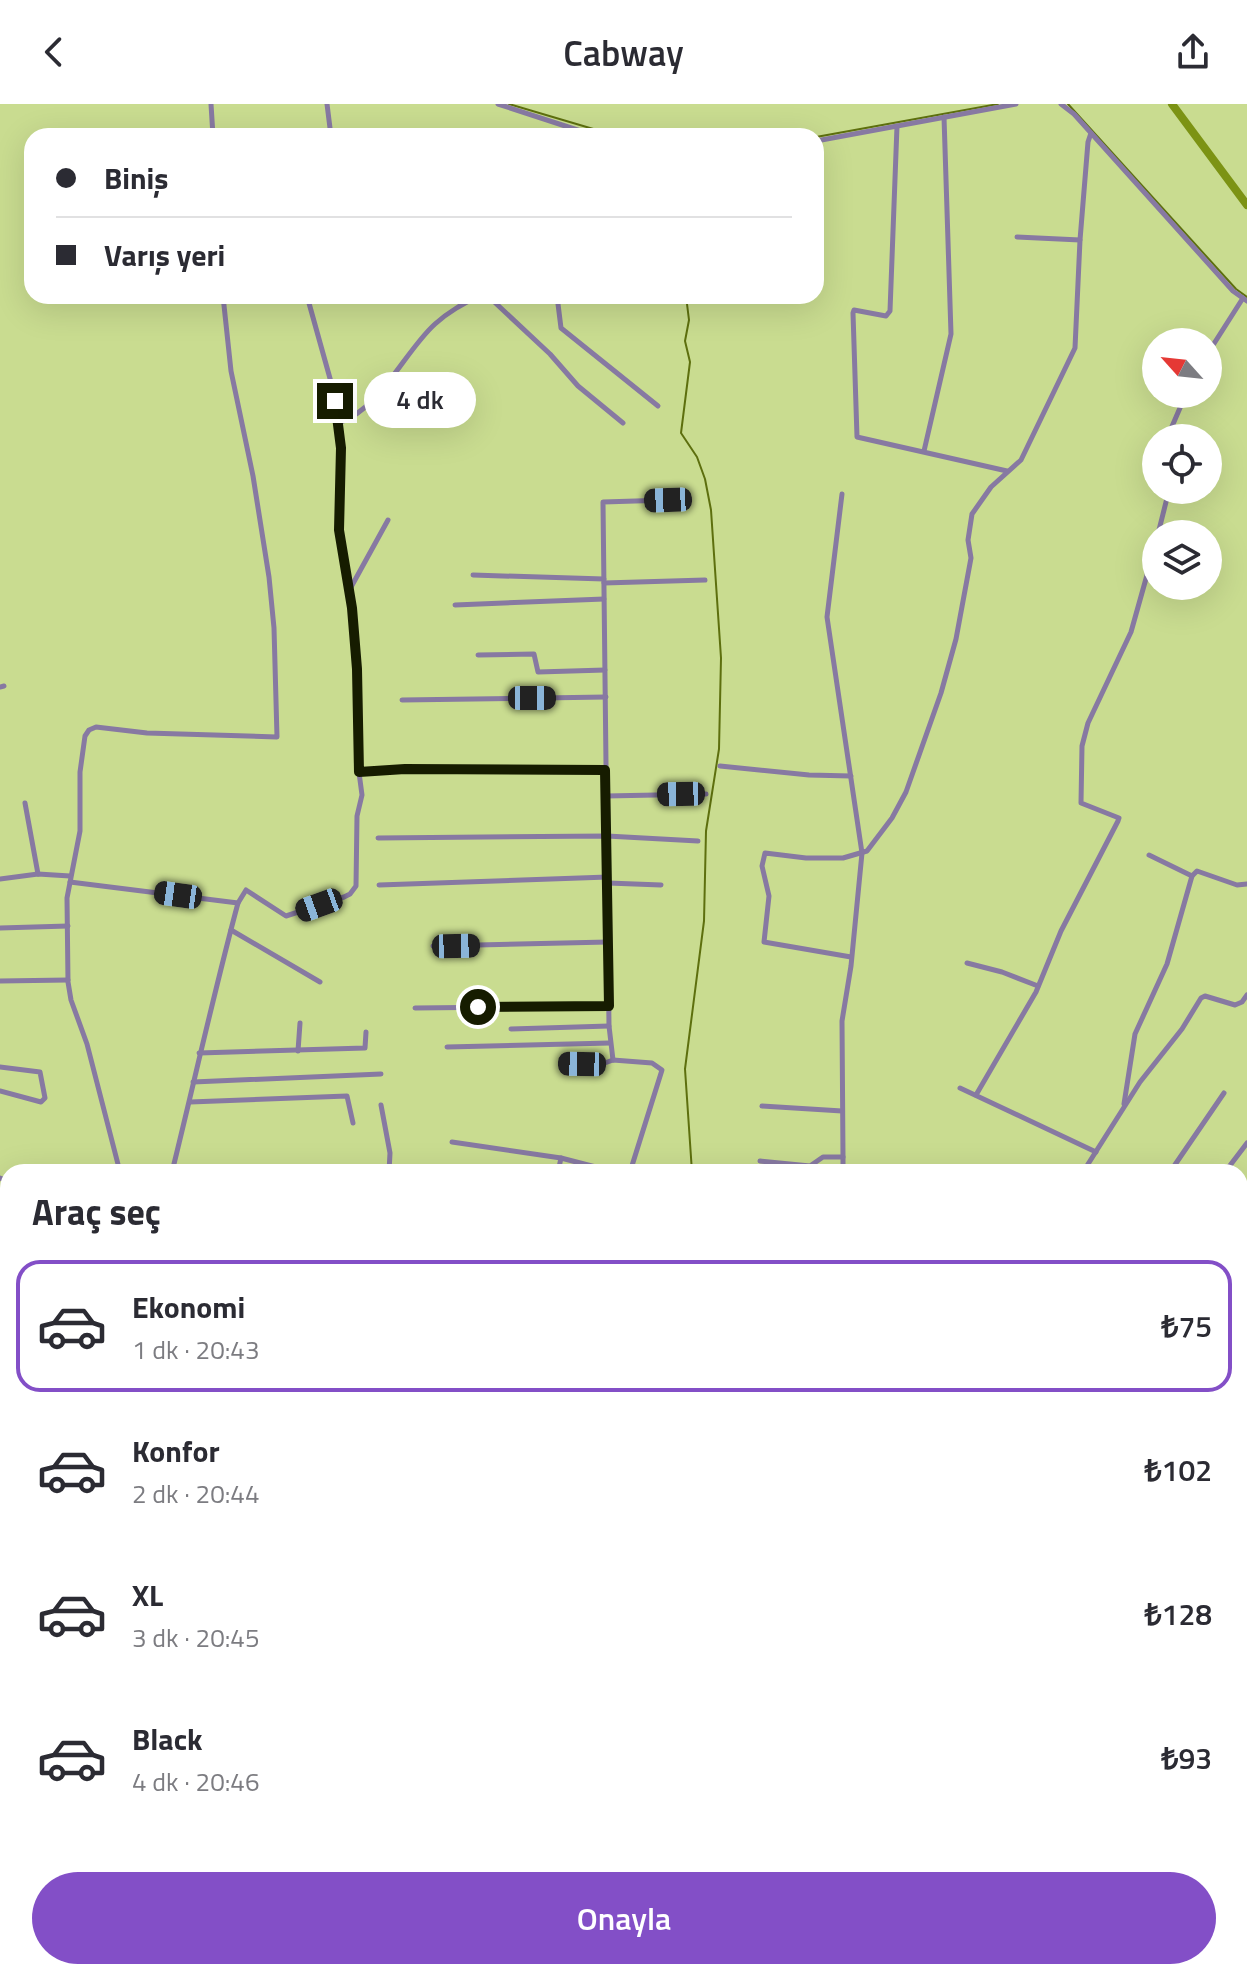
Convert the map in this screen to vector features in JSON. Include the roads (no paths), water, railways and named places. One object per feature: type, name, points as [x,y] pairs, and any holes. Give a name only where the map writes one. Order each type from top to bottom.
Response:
[{"type":"street","points":[[211,104],[212,128]]},
{"type":"street","points":[[327,104],[330,128]]},
{"type":"street","points":[[498,104],[572,128]]},
{"type":"street","points":[[824,140],[1016,104]]},
{"type":"street","points":[[1061,104],[1091,133],[1233,291],[1245,300],[1222,333]]},
{"type":"street","points":[[924,451],[951,334],[944,117]]},
{"type":"street","points":[[897,126],[890,311],[886,316],[854,310],[853,313],[857,437],[1007,471]]},
{"type":"street","points":[[851,957],[764,942],[769,896],[763,859],[765,853],[843,858],[862,853],[877,839],[906,792],[941,693],[956,639],[971,558],[968,540],[972,514],[984,494],[1021,460],[1075,348],[1080,240],[1091,133]]},
{"type":"street","points":[[1017,237],[1080,240]]},
{"type":"street","points":[[118,1164],[68,980],[70,879],[80,831],[80,772],[85,736],[96,727],[147,733],[277,737],[274,628],[269,577],[253,476],[231,371],[224,304]]},
{"type":"street","points":[[174,1164],[238,903],[246,890],[286,916],[344,897],[355,890],[357,816],[362,802],[357,669],[350,590],[339,530],[341,448],[328,371],[309,304]]},
{"type":"street","points":[[339,423],[348,420],[377,393],[435,324],[466,304]]},
{"type":"street","points":[[497,304],[550,354],[578,386],[623,423]]},
{"type":"street","points":[[558,304],[561,328],[658,406]]},
{"type":"street","points":[[842,494],[827,617],[862,853],[842,1021],[843,1164]]},
{"type":"street","points":[[613,1060],[609,1026],[603,502],[668,500]]},
{"type":"street","points":[[350,590],[388,520]]},
{"type":"street","points":[[473,575],[604,581],[705,580]]},
{"type":"street","points":[[976,1095],[1038,986],[1061,931],[1119,818],[1081,803],[1082,746],[1088,723],[1131,632],[1142,593]]},
{"type":"street","points":[[455,605],[604,599]]},
{"type":"street","points":[[478,655],[534,654],[538,672],[605,670]]},
{"type":"street","points":[[402,700],[606,697]]},
{"type":"street","points":[[720,766],[851,776]]},
{"type":"street","points":[[359,772],[405,769],[605,770]]},
{"type":"street","points":[[606,796],[706,794]]},
{"type":"street","points":[[25,803],[38,874]]},
{"type":"street","points":[[378,838],[607,836],[698,841]]},
{"type":"street","points":[[1149,855],[1192,876]]},
{"type":"street","points":[[1124,1109],[1135,1034],[1167,964],[1192,876],[1197,871],[1237,885],[1247,884]]},
{"type":"street","points":[[0,879],[38,874],[238,903]]},
{"type":"street","points":[[379,885],[608,880],[661,885]]},
{"type":"street","points":[[0,928],[68,926]]},
{"type":"street","points":[[231,930],[320,982]]},
{"type":"street","points":[[433,946],[608,942]]},
{"type":"street","points":[[967,963],[1038,986]]},
{"type":"street","points":[[0,981],[68,980]]},
{"type":"street","points":[[1088,1164],[1140,1082],[1182,1029],[1201,998],[1212,996],[1235,1005],[1247,995]]},
{"type":"street","points":[[415,1008],[609,1006]]},
{"type":"street","points":[[298,1051],[300,1023]]},
{"type":"street","points":[[511,1029],[609,1026]]},
{"type":"street","points":[[199,1053],[365,1048],[366,1032]]},
{"type":"street","points":[[447,1047],[610,1043]]},
{"type":"street","points":[[561,1063],[602,1064],[613,1060],[652,1063],[662,1070],[633,1164]]},
{"type":"street","points":[[0,1067],[40,1072],[45,1098],[41,1102],[0,1091]]},
{"type":"street","points":[[193,1082],[381,1074]]},
{"type":"street","points":[[960,1088],[1096,1152]]},
{"type":"street","points":[[1175,1164],[1224,1093]]},
{"type":"street","points":[[190,1102],[347,1096],[353,1123]]},
{"type":"street","points":[[381,1105],[389,1164]]},
{"type":"street","points":[[762,1106],[842,1111]]},
{"type":"street","points":[[452,1142],[584,1164]]},
{"type":"street","points":[[1231,1164],[1247,1143]]},
{"type":"street","points":[[813,1164],[823,1157],[843,1157]]},
{"type":"street","points":[[560,1164],[561,1158]]},
{"type":"street","points":[[760,1161],[790,1164]]},
{"type":"waterway","points":[[509,104],[590,128]]},
{"type":"waterway","points":[[824,136],[998,104]]},
{"type":"waterway","points":[[1068,104],[1236,289],[1247,297]]},
{"type":"waterway","points":[[1172,104],[1247,205]]},
{"type":"waterway","points":[[687,304],[689,320],[685,341],[690,362],[681,433],[697,457],[711,510],[721,658],[719,749],[706,831],[704,921],[685,1069],[691,1164]]}]
